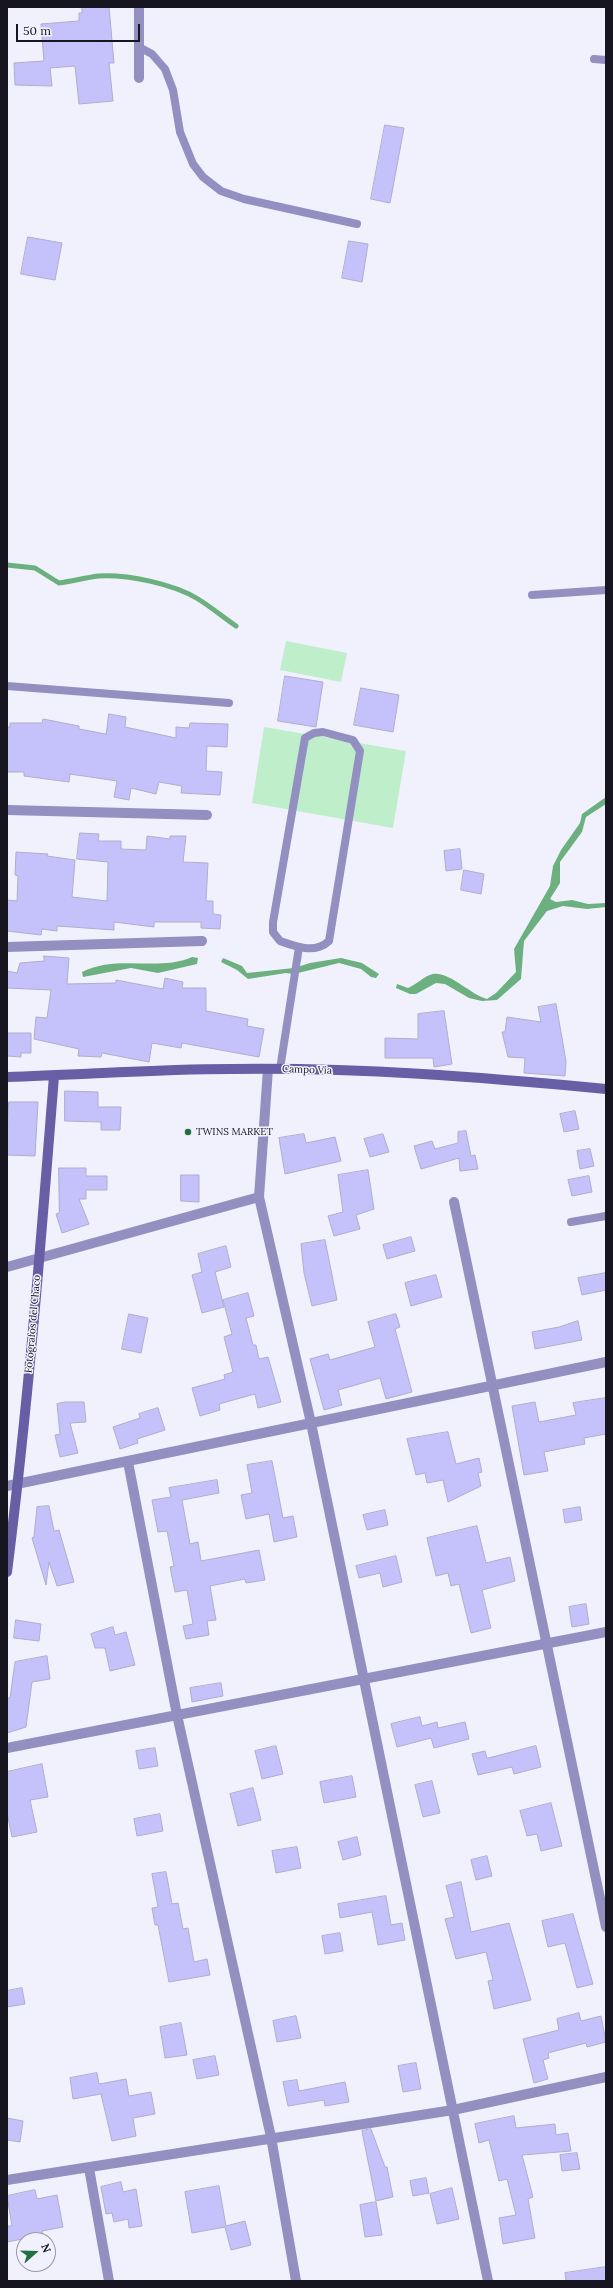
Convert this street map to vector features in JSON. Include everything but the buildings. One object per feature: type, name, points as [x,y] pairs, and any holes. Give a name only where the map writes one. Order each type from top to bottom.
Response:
[{"type":"street","points":[[139,7],[139,78]]},
{"type":"street","points":[[7,810],[207,814]]},
{"type":"street","points":[[7,947],[202,941]]},
{"type":"street","points":[[268,1069],[259,1197],[311,1423],[488,2281]]},
{"type":"street","name":"Campo Vía","points":[[7,1076],[54,1076],[157,1070],[280,1069],[508,1080],[606,1089]]},
{"type":"street","name":"Fotógrafos del Chaco","points":[[7,1572],[19,1483],[40,1257],[54,1076]]},
{"type":"street","points":[[7,1267],[259,1197]]},
{"type":"street","points":[[454,1202],[606,1926]]},
{"type":"street","points":[[7,1486],[606,1362]]},
{"type":"street","points":[[128,1462],[177,1715],[271,2137],[296,2281]]},
{"type":"street","points":[[7,1748],[606,1632]]},
{"type":"street","points":[[7,2180],[89,2168],[271,2137],[453,2110],[606,2077]]},
{"type":"street","points":[[89,2168],[110,2281]]},
{"type":"lane","points":[[139,47],[152,54],[165,69],[173,90],[180,132],[193,164],[203,177],[221,192],[244,199],[357,224]]},
{"type":"lane","points":[[594,59],[606,60]]},
{"type":"lane","points":[[532,595],[606,590]]},
{"type":"lane","points":[[7,686],[229,703]]},
{"type":"lane","points":[[323,732],[353,740],[360,751],[329,941],[320,948],[299,947],[277,939],[273,932],[273,922],[305,738],[314,733],[323,732]]},
{"type":"lane","points":[[280,1069],[299,947]]},
{"type":"lane","points":[[571,1222],[606,1216]]},
{"type":"shaded area","points":[[286,641],[347,653],[341,682],[280,670]]},
{"type":"shaded area","points":[[264,727],[406,751],[393,828],[252,803]]},
{"type":"shaded area","points":[[606,797],[606,804],[586,817],[582,832],[560,862],[560,883],[550,899],[556,902],[572,900],[588,904],[606,903],[606,907],[587,909],[563,906],[547,911],[524,941],[521,979],[497,1000],[482,1001],[469,998],[445,984],[436,983],[416,994],[410,994],[396,988],[397,984],[408,988],[430,975],[439,974],[446,976],[487,999],[496,993],[516,972],[514,949],[550,886],[553,866],[561,850],[580,823],[582,814]]},
{"type":"shaded area","points":[[192,957],[198,958],[197,964],[158,973],[131,968],[83,977],[82,972],[110,964],[166,963]]},
{"type":"shaded area","points":[[223,958],[242,966],[247,973],[294,968],[310,963],[341,958],[362,963],[379,974],[376,978],[371,977],[361,969],[339,963],[294,974],[286,973],[248,979],[237,970],[221,962]]},
{"type":"waterway","points":[[7,565],[35,568],[59,583],[98,576],[136,578],[150,581],[176,589],[198,599],[236,626]]},
{"type":"place","name":"TWINS MARKET","points":[[188,1132]]}]
